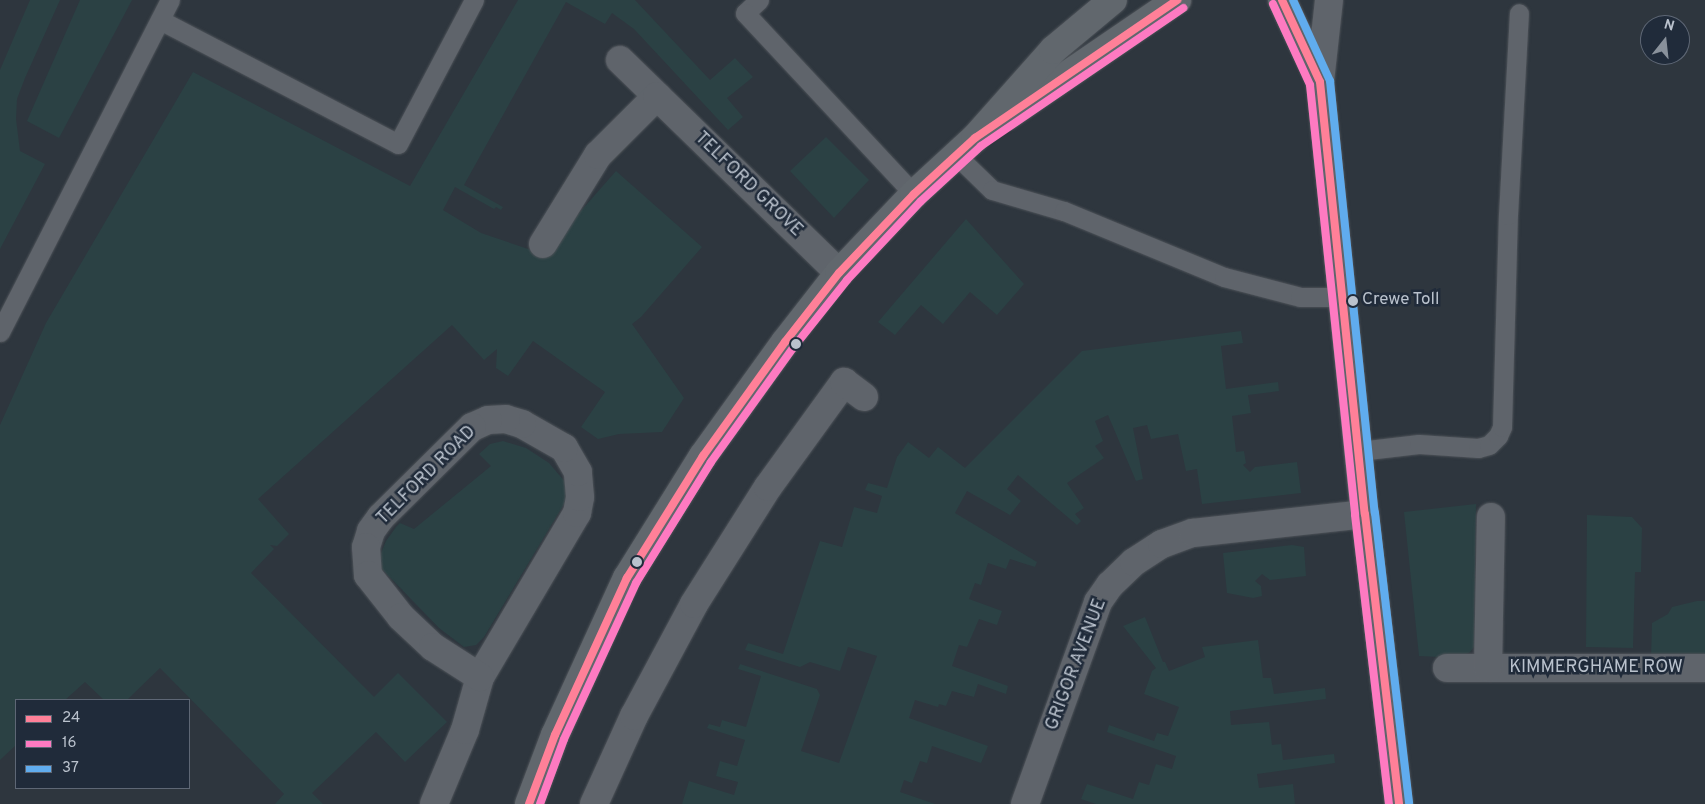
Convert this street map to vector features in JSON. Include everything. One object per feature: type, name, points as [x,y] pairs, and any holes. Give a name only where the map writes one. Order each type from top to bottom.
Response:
[{"type":"main road","points":[[529,804],[555,735],[627,578],[703,456],[785,342],[839,273],[914,194],[965,146],[1053,50],[1113,0]]},
{"type":"main road","points":[[965,146],[1177,0]]},
{"type":"street","points":[[1282,0],[1320,82]]},
{"type":"street","points":[[1329,0],[1320,82],[1365,514],[1399,804]]},
{"type":"street","name":"TELFORD GROVE","points":[[620,60],[839,273]]},
{"type":"street","points":[[542,244],[598,155],[657,96]]},
{"type":"street","points":[[594,804],[634,716],[694,604],[768,487],[844,382],[864,398]]},
{"type":"street","name":"TELFORD ROAD","points":[[434,804],[465,730],[480,677],[577,513],[580,497],[578,472],[564,448],[522,424],[506,419],[488,420],[472,427],[381,517],[371,531],[366,547],[368,575],[401,618],[433,647],[480,677]]},
{"type":"street","name":"GRIGOR AVENUE","points":[[1025,804],[1098,602],[1110,585],[1134,562],[1162,544],[1193,534],[1365,514]]},
{"type":"street","name":"KIMMERGHAME ROW","points":[[1488,668],[1491,517]]},
{"type":"street","name":"KIMMERGHAME ROW","points":[[1447,668],[1705,668]]},
{"type":"lane","points":[[0,332],[170,0]]},
{"type":"lane","points":[[160,20],[398,144],[474,0]]},
{"type":"lane","points":[[759,0],[745,13],[914,194]]},
{"type":"lane","points":[[1359,452],[1420,444],[1478,448],[1489,445],[1498,436],[1502,426],[1508,215],[1519,13]]},
{"type":"lane","points":[[965,146],[992,190],[1064,211],[1224,277],[1300,297],[1343,298]]},
{"type":"green space","points":[[30,0],[60,0],[17,99],[16,119],[20,151],[45,164],[0,249],[0,70]]},
{"type":"green space","points":[[80,0],[132,0],[59,138],[27,121]]},
{"type":"green space","points":[[518,0],[635,0],[710,80],[735,58],[753,77],[727,98],[743,117],[728,130],[634,29],[612,13],[605,24],[566,2],[464,185],[503,207],[501,210],[496,207],[494,209],[455,187],[443,210],[481,233],[543,254],[616,171],[702,247],[641,317],[632,324],[684,398],[662,432],[619,434],[598,439],[581,427],[605,392],[533,341],[508,376],[496,368],[497,349],[484,360],[452,325],[258,499],[289,534],[277,546],[270,545],[274,549],[251,573],[374,697],[398,673],[447,722],[405,762],[376,732],[312,793],[323,804],[275,804],[284,794],[160,668],[128,699],[103,699],[85,682],[66,699],[15,699],[15,746],[0,760],[0,425],[46,323],[193,72],[410,186]]},
{"type":"green space","points":[[826,137],[869,180],[834,218],[790,171]]},
{"type":"green space","points":[[966,219],[1024,284],[997,315],[970,292],[943,324],[921,305],[895,335],[878,322]]},
{"type":"green space","points":[[1241,331],[1243,343],[1221,346],[1226,389],[1278,382],[1279,391],[1248,395],[1251,413],[1232,416],[1236,452],[1244,451],[1246,463],[1243,465],[1250,472],[1255,467],[1297,462],[1301,493],[1202,504],[1197,469],[1186,471],[1178,434],[1151,439],[1147,425],[1133,428],[1143,479],[1136,481],[1108,415],[1095,421],[1103,441],[1095,446],[1104,458],[1067,483],[1084,508],[1075,514],[1081,521],[1077,525],[1018,475],[1007,489],[1021,501],[1010,515],[967,491],[955,513],[1037,562],[1035,567],[1010,559],[1006,569],[988,563],[981,585],[975,583],[969,599],[1002,611],[997,625],[979,619],[967,647],[959,645],[952,666],[1008,686],[1006,694],[978,684],[974,697],[952,691],[946,706],[939,704],[938,707],[915,700],[909,718],[988,746],[981,763],[932,746],[927,763],[920,761],[912,783],[904,780],[900,792],[935,804],[682,804],[689,781],[734,795],[738,782],[716,776],[720,761],[737,766],[745,740],[707,728],[709,724],[720,727],[722,720],[746,727],[761,676],[738,669],[740,664],[817,689],[820,695],[801,751],[839,763],[877,656],[848,647],[840,671],[810,662],[800,667],[745,650],[748,643],[783,654],[820,541],[842,547],[854,507],[877,513],[882,496],[865,490],[868,483],[887,488],[897,457],[908,442],[929,458],[938,447],[965,468],[1082,351]]},
{"type":"green space","points":[[503,441],[526,448],[549,463],[566,483],[567,494],[564,504],[484,637],[476,645],[464,647],[439,628],[381,568],[379,558],[386,541],[400,523],[414,529],[491,466],[479,454],[490,444]]},
{"type":"green space","points":[[1476,504],[1474,647],[1470,652],[1459,658],[1419,656],[1404,512]]},
{"type":"green space","points":[[1587,515],[1632,517],[1642,528],[1641,572],[1635,572],[1633,648],[1586,647]]},
{"type":"green space","points":[[1292,545],[1304,547],[1306,576],[1270,580],[1262,574],[1255,581],[1261,586],[1262,596],[1253,598],[1227,593],[1223,553]]},
{"type":"green space","points":[[1705,601],[1705,657],[1651,658],[1652,623],[1668,614],[1672,607]]},
{"type":"green space","points":[[1145,617],[1163,662],[1165,662],[1169,671],[1205,657],[1202,647],[1258,640],[1263,678],[1271,678],[1274,694],[1325,688],[1326,699],[1230,711],[1231,725],[1269,722],[1272,745],[1281,744],[1283,760],[1334,754],[1335,763],[1257,774],[1259,788],[1293,784],[1295,804],[1096,804],[1081,799],[1087,784],[1133,799],[1139,782],[1149,785],[1156,764],[1172,769],[1176,756],[1107,732],[1109,725],[1154,741],[1157,733],[1168,736],[1179,707],[1144,694],[1152,671],[1156,668],[1123,626]]},
{"type":"transit line","name":"24","points":[[529,804],[555,735],[627,578],[703,456],[785,342],[839,273],[914,194],[975,138],[1177,0]]},
{"type":"transit line","name":"24","points":[[1282,0],[1320,82],[1365,514],[1399,804]]},
{"type":"transit line","name":"37","points":[[1293,0],[1330,81],[1375,513],[1409,803]]},
{"type":"transit line","name":"16","points":[[1273,4],[1310,85],[1355,515],[1389,804]]},
{"type":"transit line","name":"16","points":[[540,804],[564,739],[636,583],[711,462],[793,348],[847,280],[921,201],[981,146],[1183,8]]},
{"type":"place","name":"Crewe Toll","points":[[1353,301]]}]
